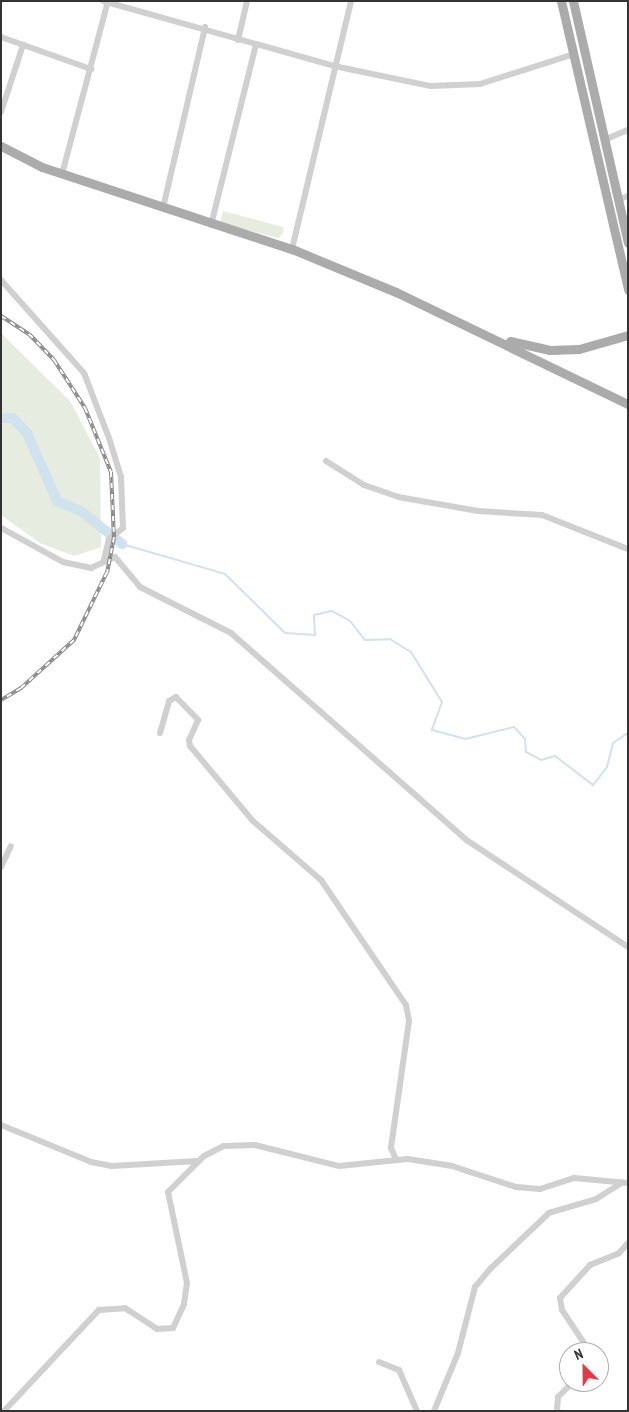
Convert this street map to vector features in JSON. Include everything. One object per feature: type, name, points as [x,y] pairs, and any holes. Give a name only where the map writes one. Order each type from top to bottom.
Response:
[{"type":"main road","points":[[561,1],[571,55],[628,290]]},
{"type":"main road","points":[[573,1],[628,243]]},
{"type":"main road","points":[[1,146],[62,174],[211,225],[292,249],[492,337],[628,404]]},
{"type":"main road","points":[[492,337],[550,350],[579,350],[628,335]]},
{"type":"street","points":[[238,40],[246,1]]},
{"type":"street","points":[[292,249],[351,1]]},
{"type":"street","points":[[62,174],[91,69],[106,2],[205,27],[238,40],[334,66],[431,86],[465,87],[571,55]]},
{"type":"street","points":[[163,208],[205,27]]},
{"type":"street","points":[[1,37],[91,69]]},
{"type":"street","points":[[1,112],[23,45]]},
{"type":"street","points":[[211,225],[256,45]]},
{"type":"street","points":[[604,140],[628,130]]},
{"type":"street","points":[[618,200],[628,196]]},
{"type":"street","points":[[1,280],[84,373],[109,438],[121,477],[123,528],[109,539],[104,560]]},
{"type":"street","points":[[326,461],[364,485],[398,497],[478,511],[542,515],[628,549]]},
{"type":"street","points":[[1,528],[63,562],[91,568],[104,560],[115,557],[140,587],[244,641],[300,696],[468,841],[504,869],[628,947]]},
{"type":"street","points":[[160,732],[169,701],[176,697],[198,720],[188,740],[190,746],[253,821],[321,880],[406,1004],[410,1021],[391,1148],[396,1159]]},
{"type":"street","points":[[1,867],[11,846]]},
{"type":"street","points":[[1,1125],[91,1162],[112,1166],[198,1160]]},
{"type":"street","points":[[4,1411],[99,1310],[125,1308],[156,1329],[173,1328],[184,1304],[187,1283],[168,1192],[198,1160],[224,1146],[255,1145],[318,1164],[396,1159],[452,1166],[516,1187],[540,1189],[574,1178],[625,1183]]},
{"type":"street","points":[[434,1411],[458,1353],[475,1287],[490,1269],[549,1213],[596,1199],[625,1183]]},
{"type":"street","points":[[583,1342],[562,1310],[560,1298],[590,1265],[619,1253],[628,1243]]},
{"type":"street","points":[[380,1362],[399,1370],[417,1411]]},
{"type":"street","points":[[556,1411],[558,1398],[564,1392]]},
{"type":"shaded area","points":[[223,211],[283,227],[284,231],[279,238],[220,223]]},
{"type":"shaded area","points":[[1,333],[70,401],[100,458],[101,547],[74,556],[40,543],[1,515]]},
{"type":"waterway","points":[[1,418],[13,418],[27,433],[57,501],[81,511],[122,544]]},
{"type":"waterway","points":[[122,544],[225,574],[285,633],[315,635],[314,615],[332,611],[350,621],[365,640],[390,639],[411,652],[442,702],[432,730],[465,739],[514,727],[525,739],[526,752],[541,760],[555,756],[593,785],[607,767],[613,743],[628,733]]},
{"type":"railway","points":[[1,316],[29,334],[54,360],[85,408],[111,472],[114,537],[107,572],[74,640],[21,688],[1,700]]}]
